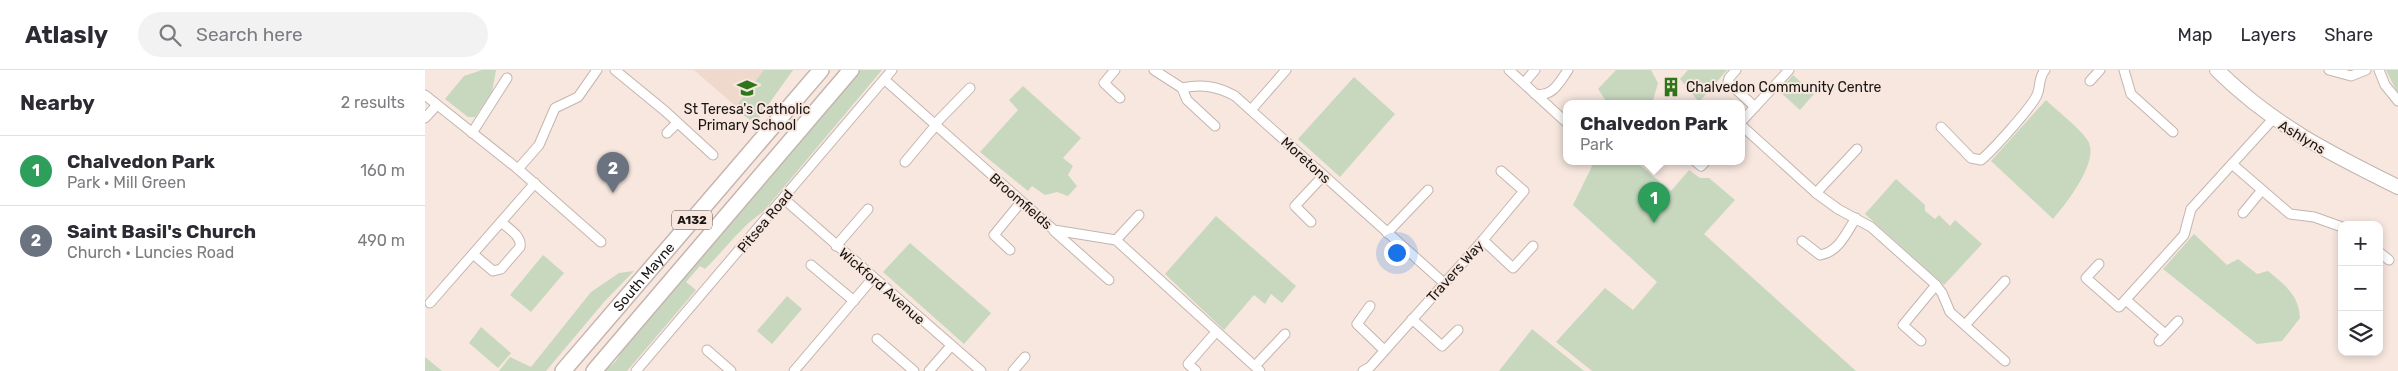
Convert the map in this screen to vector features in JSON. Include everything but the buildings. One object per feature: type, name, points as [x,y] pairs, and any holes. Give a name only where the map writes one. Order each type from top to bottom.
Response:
[{"type":"main road","name":"South Mayne","points":[[563,371],[821,70]]},
{"type":"main road","name":"South Mayne","points":[[594,371],[851,70]]},
{"type":"street","points":[[518,169],[539,145],[555,108],[578,97],[597,70]]},
{"type":"street","points":[[615,70],[713,155]]},
{"type":"street","name":"Pitsea Road","points":[[636,371],[784,200],[892,70]]},
{"type":"street","points":[[1115,70],[1104,83],[1120,98]]},
{"type":"street","points":[[1154,70],[1182,88],[1187,100],[1215,126]]},
{"type":"street","points":[[1251,110],[1286,70]]},
{"type":"street","points":[[1509,70],[1563,119]]},
{"type":"street","points":[[1524,83],[1535,70]]},
{"type":"street","points":[[1535,94],[1544,95],[1551,93],[1568,70]]},
{"type":"street","points":[[1735,70],[1728,82],[1755,107]]},
{"type":"street","points":[[1745,118],[1789,70]]},
{"type":"street","points":[[1941,127],[1971,158],[1981,160],[1991,152],[2035,98],[2038,81],[2045,70]]},
{"type":"street","points":[[2090,81],[2100,70]]},
{"type":"street","points":[[2124,70],[2131,94],[2173,132]]},
{"type":"street","name":"Ashlyns","points":[[2217,70],[2273,119],[2309,142],[2398,187]]},
{"type":"street","points":[[2329,70],[2351,76],[2366,70]]},
{"type":"street","points":[[2379,70],[2385,85],[2398,101]]},
{"type":"street","points":[[472,133],[507,78]]},
{"type":"street","name":"Broomfields","points":[[885,80],[1054,230],[1090,238],[1116,240]]},
{"type":"street","name":"Moretons","points":[[1182,88],[1205,85],[1235,96],[1444,283]]},
{"type":"street","points":[[905,162],[970,88]]},
{"type":"street","points":[[425,95],[535,183],[601,242]]},
{"type":"street","points":[[425,118],[437,105]]},
{"type":"street","points":[[2099,264],[2086,278],[2119,307],[2184,235],[2191,209],[2273,119]]},
{"type":"street","points":[[667,133],[677,123]]},
{"type":"street","points":[[1745,127],[1816,193],[1871,227],[1936,285],[1942,293],[1948,310],[2005,361]]},
{"type":"street","points":[[1816,193],[1857,149]]},
{"type":"street","points":[[2232,164],[2290,214],[2314,217],[2338,225]]},
{"type":"street","name":"Travers Way","points":[[1363,371],[1483,240],[1524,191],[1501,171]]},
{"type":"street","points":[[1311,222],[1295,206],[1323,176]]},
{"type":"street","points":[[430,303],[535,183]]},
{"type":"street","points":[[1387,233],[1428,190]]},
{"type":"street","points":[[2243,213],[2262,190]]},
{"type":"street","name":"Wickford Avenue","points":[[784,200],[981,371]]},
{"type":"street","points":[[1010,250],[994,235],[1021,202]]},
{"type":"street","points":[[836,246],[868,209]]},
{"type":"street","points":[[1139,215],[1116,240],[1257,369],[1285,334]]},
{"type":"street","points":[[1802,240],[1820,256],[1828,254],[1839,245],[1856,218]]},
{"type":"street","points":[[473,254],[493,271],[501,269],[520,247],[521,243],[519,237],[501,222]]},
{"type":"street","points":[[1054,230],[1109,280]]},
{"type":"street","points":[[1483,240],[1513,268],[1533,246]]},
{"type":"street","points":[[2383,255],[2389,260]]},
{"type":"street","points":[[811,266],[854,301]]},
{"type":"street","points":[[794,371],[873,278]]},
{"type":"street","points":[[1965,325],[2005,281]]},
{"type":"street","points":[[1921,341],[1903,325],[1936,285]]},
{"type":"street","points":[[2126,300],[2165,334]]},
{"type":"street","points":[[1370,306],[1357,324],[1384,350]]},
{"type":"street","points":[[1412,319],[1442,346],[1458,330]]},
{"type":"street","points":[[2159,341],[2178,321]]},
{"type":"street","points":[[1196,371],[1187,364],[1216,332]]},
{"type":"street","points":[[877,339],[914,371]]},
{"type":"street","points":[[929,371],[951,346]]},
{"type":"street","points":[[707,350],[731,371]]},
{"type":"street","points":[[1013,371],[1025,357]]},
{"type":"shaded area","name":"St Teresa's Catholic Primary School","points":[[694,70],[793,70],[755,123]]},
{"type":"green space","points":[[482,70],[496,70],[492,92],[475,117],[468,117],[445,99],[464,76]]},
{"type":"green space","points":[[764,70],[793,70],[755,123],[734,109]]},
{"type":"green space","points":[[858,70],[882,70],[763,212],[740,232],[705,269],[700,266],[686,282],[696,290],[627,371],[601,371],[615,362],[620,355],[622,346]]},
{"type":"green space","points":[[1616,70],[1651,70],[1658,83],[1653,100],[1605,100],[1598,89]]},
{"type":"green space","points":[[1688,70],[1727,70],[1701,100],[1697,100],[1680,79]]},
{"type":"green space","points":[[2386,70],[2398,70],[2398,94]]},
{"type":"green space","points":[[1793,75],[1814,94],[1800,110],[1779,91]]},
{"type":"green space","points":[[1354,77],[1395,114],[1340,177],[1298,139]]},
{"type":"green space","points":[[1023,86],[1081,138],[1063,158],[1073,166],[1068,175],[1077,186],[1068,196],[1057,192],[1045,195],[1032,186],[1028,191],[980,152],[1018,110],[1009,100]]},
{"type":"green space","points":[[2046,100],[2080,131],[2088,141],[2090,149],[2086,171],[2073,193],[2053,219],[1991,161]]},
{"type":"green space","points":[[1593,165],[1640,165],[1671,191],[1689,170],[1700,178],[1709,178],[1735,200],[1704,234],[1856,371],[1592,371],[1556,342],[1605,288],[1633,310],[1657,282],[1573,205]]},
{"type":"green space","points":[[1896,179],[1925,205],[1925,211],[1935,219],[1939,215],[1950,226],[1955,220],[1982,244],[1944,285],[1865,214]]},
{"type":"green space","points":[[1216,216],[1296,286],[1282,303],[1271,294],[1265,304],[1254,295],[1224,330],[1165,274]]},
{"type":"green space","points":[[2194,234],[2227,265],[2238,259],[2257,274],[2268,271],[2290,291],[2297,303],[2300,318],[2282,341],[2257,344],[2163,269]]},
{"type":"green space","points":[[910,243],[991,313],[964,344],[883,272]]},
{"type":"green space","points":[[543,255],[564,273],[531,312],[510,295]]},
{"type":"green space","points":[[634,271],[604,302],[546,371],[499,371],[510,357],[531,367],[591,292],[619,273]]},
{"type":"green space","points":[[787,296],[802,309],[772,344],[757,331]]},
{"type":"green space","points":[[481,327],[511,353],[498,368],[469,343]]},
{"type":"green space","points":[[1532,329],[1584,371],[1499,371]]},
{"type":"green space","points":[[425,357],[442,371],[425,371]]},
{"type":"place","name":"Chalvedon Community Centre","points":[[1671,87]]},
{"type":"place","name":"St Teresa's Catholic Primary School","points":[[747,88]]},
{"type":"place","name":"Saint Basil's Church","points":[[613,193]]},
{"type":"place","name":"Chalvedon Park","points":[[1654,223]]}]
